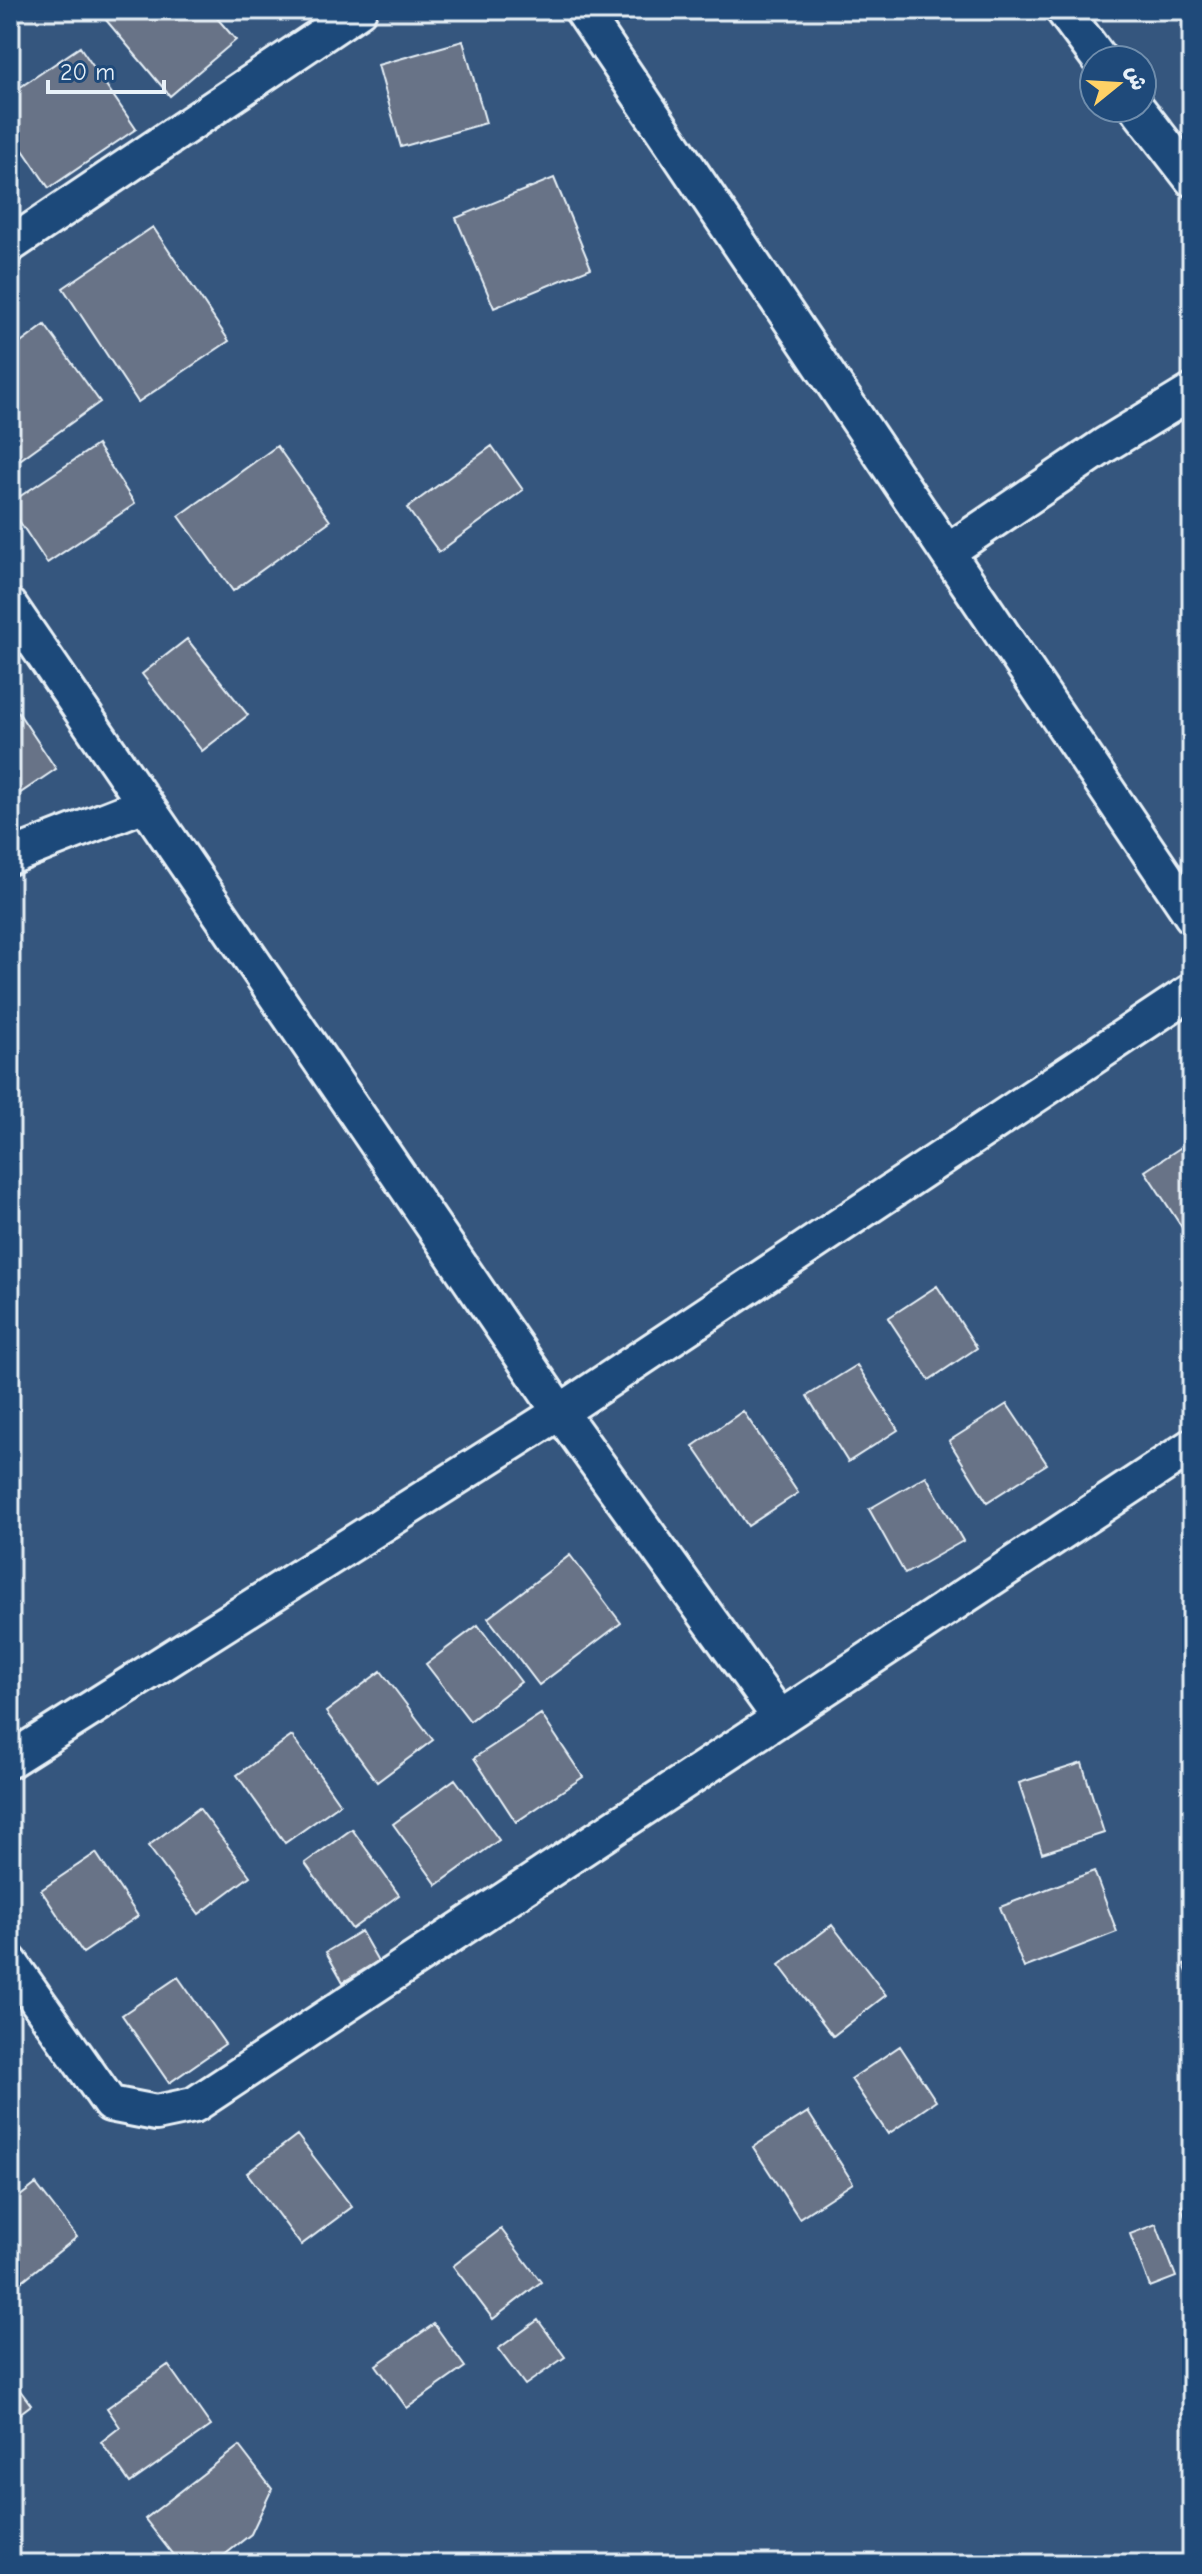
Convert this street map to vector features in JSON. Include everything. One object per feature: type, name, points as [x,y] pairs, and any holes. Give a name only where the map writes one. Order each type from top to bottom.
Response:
[{"type":"street","points":[[10,245],[359,10]]},
{"type":"street","points":[[582,10],[1192,916]]},
{"type":"street","points":[[1063,10],[1088,44]]},
{"type":"street","points":[[1149,124],[1192,179]]},
{"type":"street","points":[[947,552],[1105,445],[1192,392]]},
{"type":"street","points":[[10,606],[560,1412],[780,1718]]},
{"type":"street","points":[[10,857],[145,804]]},
{"type":"street","points":[[10,1760],[560,1412],[1192,991]]},
{"type":"street","points":[[10,1962],[110,2104],[156,2113],[194,2105],[1192,1446]]},
{"type":"building","points":[[117,10],[210,10],[236,40],[170,96],[106,20]]},
{"type":"building","points":[[463,41],[486,123],[401,147],[378,65]]},
{"type":"building","points":[[80,47],[136,129],[49,188],[10,131],[10,94]]},
{"type":"building","points":[[554,178],[591,268],[494,308],[456,218]]},
{"type":"building","points":[[153,227],[229,341],[138,402],[63,288]]},
{"type":"building","points":[[45,325],[100,402],[10,467],[10,351]]},
{"type":"building","points":[[97,445],[135,504],[47,563],[10,503]]},
{"type":"building","points":[[277,446],[330,521],[233,591],[179,516]]},
{"type":"building","points":[[492,446],[523,490],[439,552],[407,508]]},
{"type":"building","points":[[187,639],[248,715],[202,751],[142,674]]},
{"type":"building","points":[[10,700],[56,769],[10,800]]},
{"type":"building","points":[[1192,1140],[1192,1223],[1183,1229],[1145,1171]]},
{"type":"building","points":[[937,1286],[977,1348],[929,1380],[888,1318]]},
{"type":"building","points":[[857,1365],[898,1430],[848,1462],[807,1396]]},
{"type":"building","points":[[1007,1404],[1047,1464],[987,1502],[949,1441]]},
{"type":"building","points":[[743,1411],[798,1493],[748,1526],[693,1446]]},
{"type":"building","points":[[926,1476],[963,1541],[905,1574],[869,1509]]},
{"type":"building","points":[[570,1555],[621,1623],[539,1685],[488,1618]]},
{"type":"building","points":[[478,1625],[521,1682],[470,1721],[426,1664]]},
{"type":"building","points":[[381,1671],[433,1740],[377,1782],[326,1712]]},
{"type":"building","points":[[541,1714],[583,1777],[516,1822],[474,1758]]},
{"type":"building","points":[[292,1736],[340,1804],[285,1843],[237,1775]]},
{"type":"building","points":[[1082,1763],[1104,1833],[1042,1853],[1019,1783]]},
{"type":"building","points":[[455,1779],[499,1840],[437,1885],[393,1824]]},
{"type":"building","points":[[199,1808],[250,1876],[199,1914],[148,1846]]},
{"type":"building","points":[[352,1829],[399,1895],[352,1929],[305,1863]]},
{"type":"building","points":[[96,1853],[138,1916],[83,1953],[41,1890]]},
{"type":"building","points":[[1094,1871],[1117,1932],[1024,1968],[1000,1907]]},
{"type":"building","points":[[832,1925],[886,1995],[833,2036],[779,1965]]},
{"type":"building","points":[[361,1931],[378,1961],[343,1982],[326,1952]]},
{"type":"building","points":[[1192,1961],[1192,1986],[1184,1964]]},
{"type":"building","points":[[178,1977],[225,2044],[169,2083],[122,2015]]},
{"type":"building","points":[[900,2046],[936,2101],[888,2134],[851,2079]]},
{"type":"building","points":[[808,2112],[853,2183],[799,2218],[753,2147]]},
{"type":"building","points":[[297,2135],[352,2207],[301,2245],[247,2173]]},
{"type":"building","points":[[36,2184],[77,2237],[22,2281],[10,2265],[10,2204]]},
{"type":"building","points":[[1192,2202],[1192,2234],[1181,2206]]},
{"type":"building","points":[[1156,2224],[1176,2277],[1150,2287],[1130,2234]]},
{"type":"building","points":[[501,2229],[541,2282],[493,2319],[453,2266]]},
{"type":"building","points":[[538,2320],[565,2357],[525,2385],[498,2349]]},
{"type":"building","points":[[434,2324],[465,2367],[407,2408],[376,2365]]},
{"type":"building","points":[[168,2365],[211,2426],[130,2483],[101,2442],[120,2427],[107,2408]]},
{"type":"building","points":[[10,2377],[31,2405],[10,2421]]},
{"type":"building","points":[[239,2446],[272,2489],[251,2534],[213,2564],[180,2564],[145,2519]]}]
